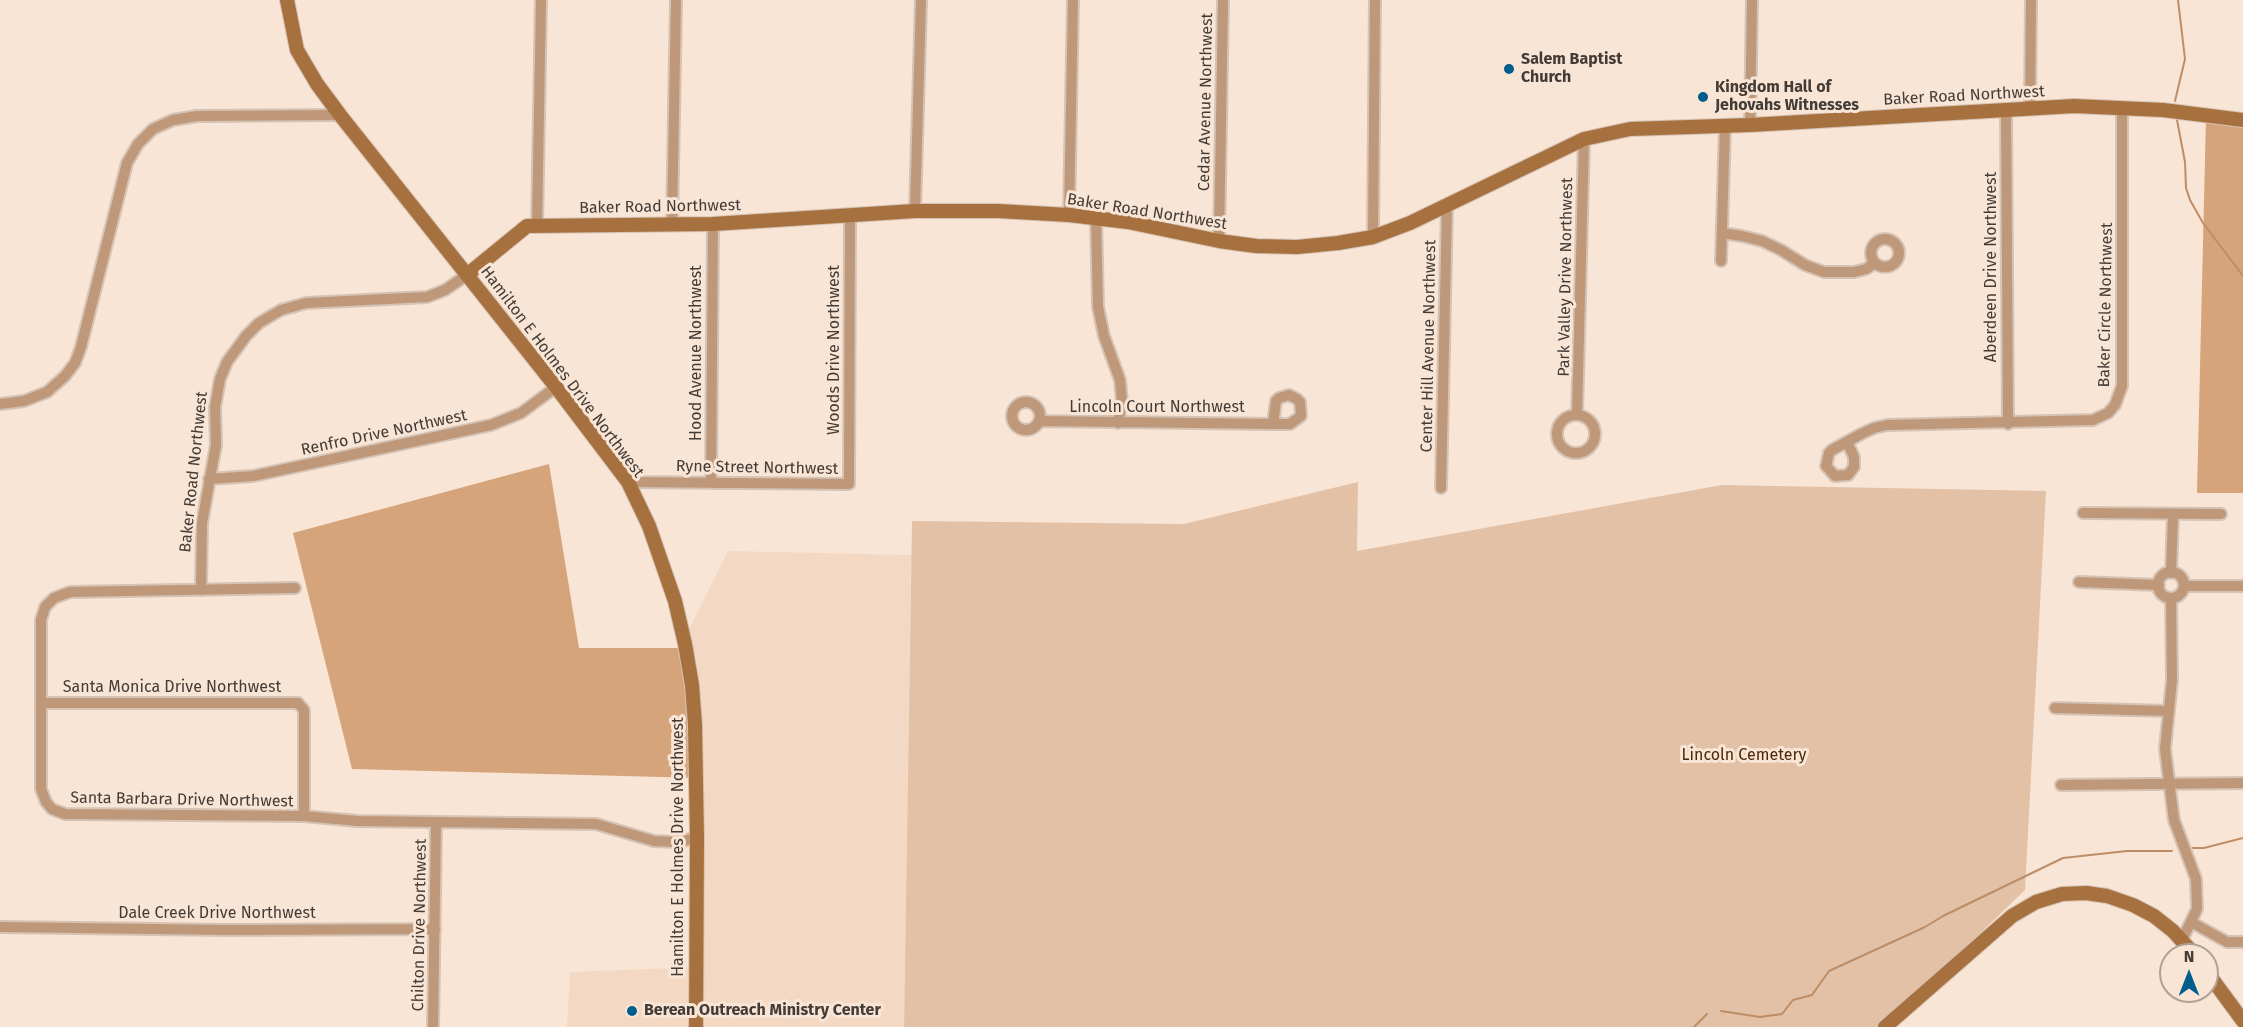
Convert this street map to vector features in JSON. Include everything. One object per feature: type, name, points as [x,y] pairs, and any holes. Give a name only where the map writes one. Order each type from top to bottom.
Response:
[{"type":"street","name":"Hamilton E Holmes Drive Northwest","points":[[287,0],[297,50],[340,115],[556,387],[628,482],[663,563],[685,644],[695,725],[698,838],[696,1027]]},
{"type":"street","points":[[537,226],[541,0]]},
{"type":"street","points":[[672,225],[676,0]]},
{"type":"street","points":[[915,211],[921,0]]},
{"type":"street","points":[[1069,215],[1073,0]]},
{"type":"street","name":"Cedar Avenue Northwest","points":[[1219,241],[1223,0]]},
{"type":"street","points":[[1373,237],[1375,0]]},
{"type":"street","points":[[1750,125],[1752,0]]},
{"type":"street","points":[[2030,109],[2031,0]]},
{"type":"street","name":"Baker Road Northwest","points":[[201,590],[202,523],[216,445],[215,407],[220,379],[236,348],[259,323],[281,310],[306,303],[427,297],[445,290],[527,226],[713,224],[915,211],[998,211],[1096,218],[1128,222],[1219,241],[1256,246],[1297,247],[1373,237],[1410,223],[1584,139],[1630,129],[1750,125],[2074,106],[2122,107],[2243,120]]},
{"type":"street","name":"Baker Circle Northwest","points":[[1847,442],[1874,428],[1887,425],[2008,424],[2092,420],[2108,413],[2120,394],[2122,386],[2122,107]]},
{"type":"street","name":"Aberdeen Drive Northwest","points":[[2006,110],[2008,424]]},
{"type":"street","points":[[0,404],[24,401],[47,392],[65,376],[75,363],[127,163],[138,144],[153,129],[173,120],[197,116],[340,115]]},
{"type":"street","points":[[1721,261],[1725,126]]},
{"type":"street","name":"Park Valley Drive Northwest","points":[[1577,415],[1584,139]]},
{"type":"street","name":"Center Hill Avenue Northwest","points":[[1441,488],[1447,205]]},
{"type":"street","name":"Woods Drive Northwest","points":[[849,484],[850,216]]},
{"type":"street","points":[[1096,218],[1098,307],[1104,336],[1120,380],[1122,402],[1118,423]]},
{"type":"street","name":"Hood Avenue Northwest","points":[[711,483],[713,224]]},
{"type":"street","points":[[1722,233],[1762,242],[1781,250],[1805,265],[1824,272],[1854,272],[1866,269],[1875,263]]},
{"type":"street","name":"Renfro Drive Northwest","points":[[209,479],[253,476],[491,425],[521,413],[556,387]]},
{"type":"street","name":"Lincoln Court Northwest","points":[[1040,422],[1273,424]]},
{"type":"street","name":"Ryne Street Northwest","points":[[628,482],[849,484]]},
{"type":"street","points":[[2083,513],[2221,514]]},
{"type":"street","points":[[2172,573],[2173,515]]},
{"type":"street","points":[[2172,573],[2182,578],[2184,586],[2181,593],[2171,598],[2164,595],[2159,585],[2164,575],[2172,573]]},
{"type":"street","points":[[2079,582],[2159,585]]},
{"type":"street","points":[[2184,586],[2243,586]]},
{"type":"street","name":"Santa Barbara Drive Northwest","points":[[295,588],[70,592],[54,598],[45,607],[41,620],[41,789],[46,802],[58,812],[65,814],[304,816],[357,822],[596,824],[654,841],[676,842],[698,838]]},
{"type":"street","points":[[2171,598],[2172,680],[2165,749],[2174,820],[2196,879],[2197,909],[2182,940]]},
{"type":"street","name":"Santa Monica Drive Northwest","points":[[41,703],[298,703],[304,710],[304,816]]},
{"type":"street","points":[[2055,708],[2169,711]]},
{"type":"street","points":[[2061,785],[2243,783]]},
{"type":"street","name":"Chilton Drive Northwest","points":[[433,1027],[436,823]]},
{"type":"street","points":[[1885,1027],[2012,916],[2036,902],[2062,894],[2086,893],[2107,896],[2133,905],[2154,916],[2185,943]]},
{"type":"street","points":[[2191,922],[2227,942],[2243,942]]},
{"type":"street","name":"Dale Creek Drive Northwest","points":[[0,927],[229,930],[435,929]]},
{"type":"street","points":[[2219,988],[2243,1021]]},
{"type":"shaded area","points":[[2206,117],[2243,120],[2243,493],[2197,493]]},
{"type":"shaded area","points":[[549,464],[579,648],[680,648],[700,778],[352,769],[293,533]]},
{"type":"shaded area","points":[[728,551],[911,555],[904,1027],[567,1027],[570,972],[700,967],[700,778],[680,648]]},
{"type":"green space","name":"Lincoln Cemetery","points":[[1358,482],[1357,551],[1722,485],[2046,491],[2025,890],[1883,1027],[904,1027],[912,521],[1184,524]]},
{"type":"waterway","points":[[2175,101],[2185,59],[2178,0]]},
{"type":"waterway","points":[[2177,120],[2185,162],[2186,188],[2190,200],[2203,223],[2243,276]]},
{"type":"waterway","points":[[2193,848],[2204,848],[2243,838]]},
{"type":"waterway","points":[[1721,1011],[1760,1017],[1782,1014],[1793,1000],[1812,995],[1829,971],[1925,927],[2063,858],[2127,851],[2172,851]]},
{"type":"waterway","points":[[1694,1027],[1707,1014]]},
{"type":"place","name":"Salem Baptist Church","points":[[1509,69]]},
{"type":"place","name":"Kingdom Hall of Jehovahs Witnesses","points":[[1703,97]]},
{"type":"place","name":"Berean Outreach Ministry Center","points":[[632,1011]]}]
